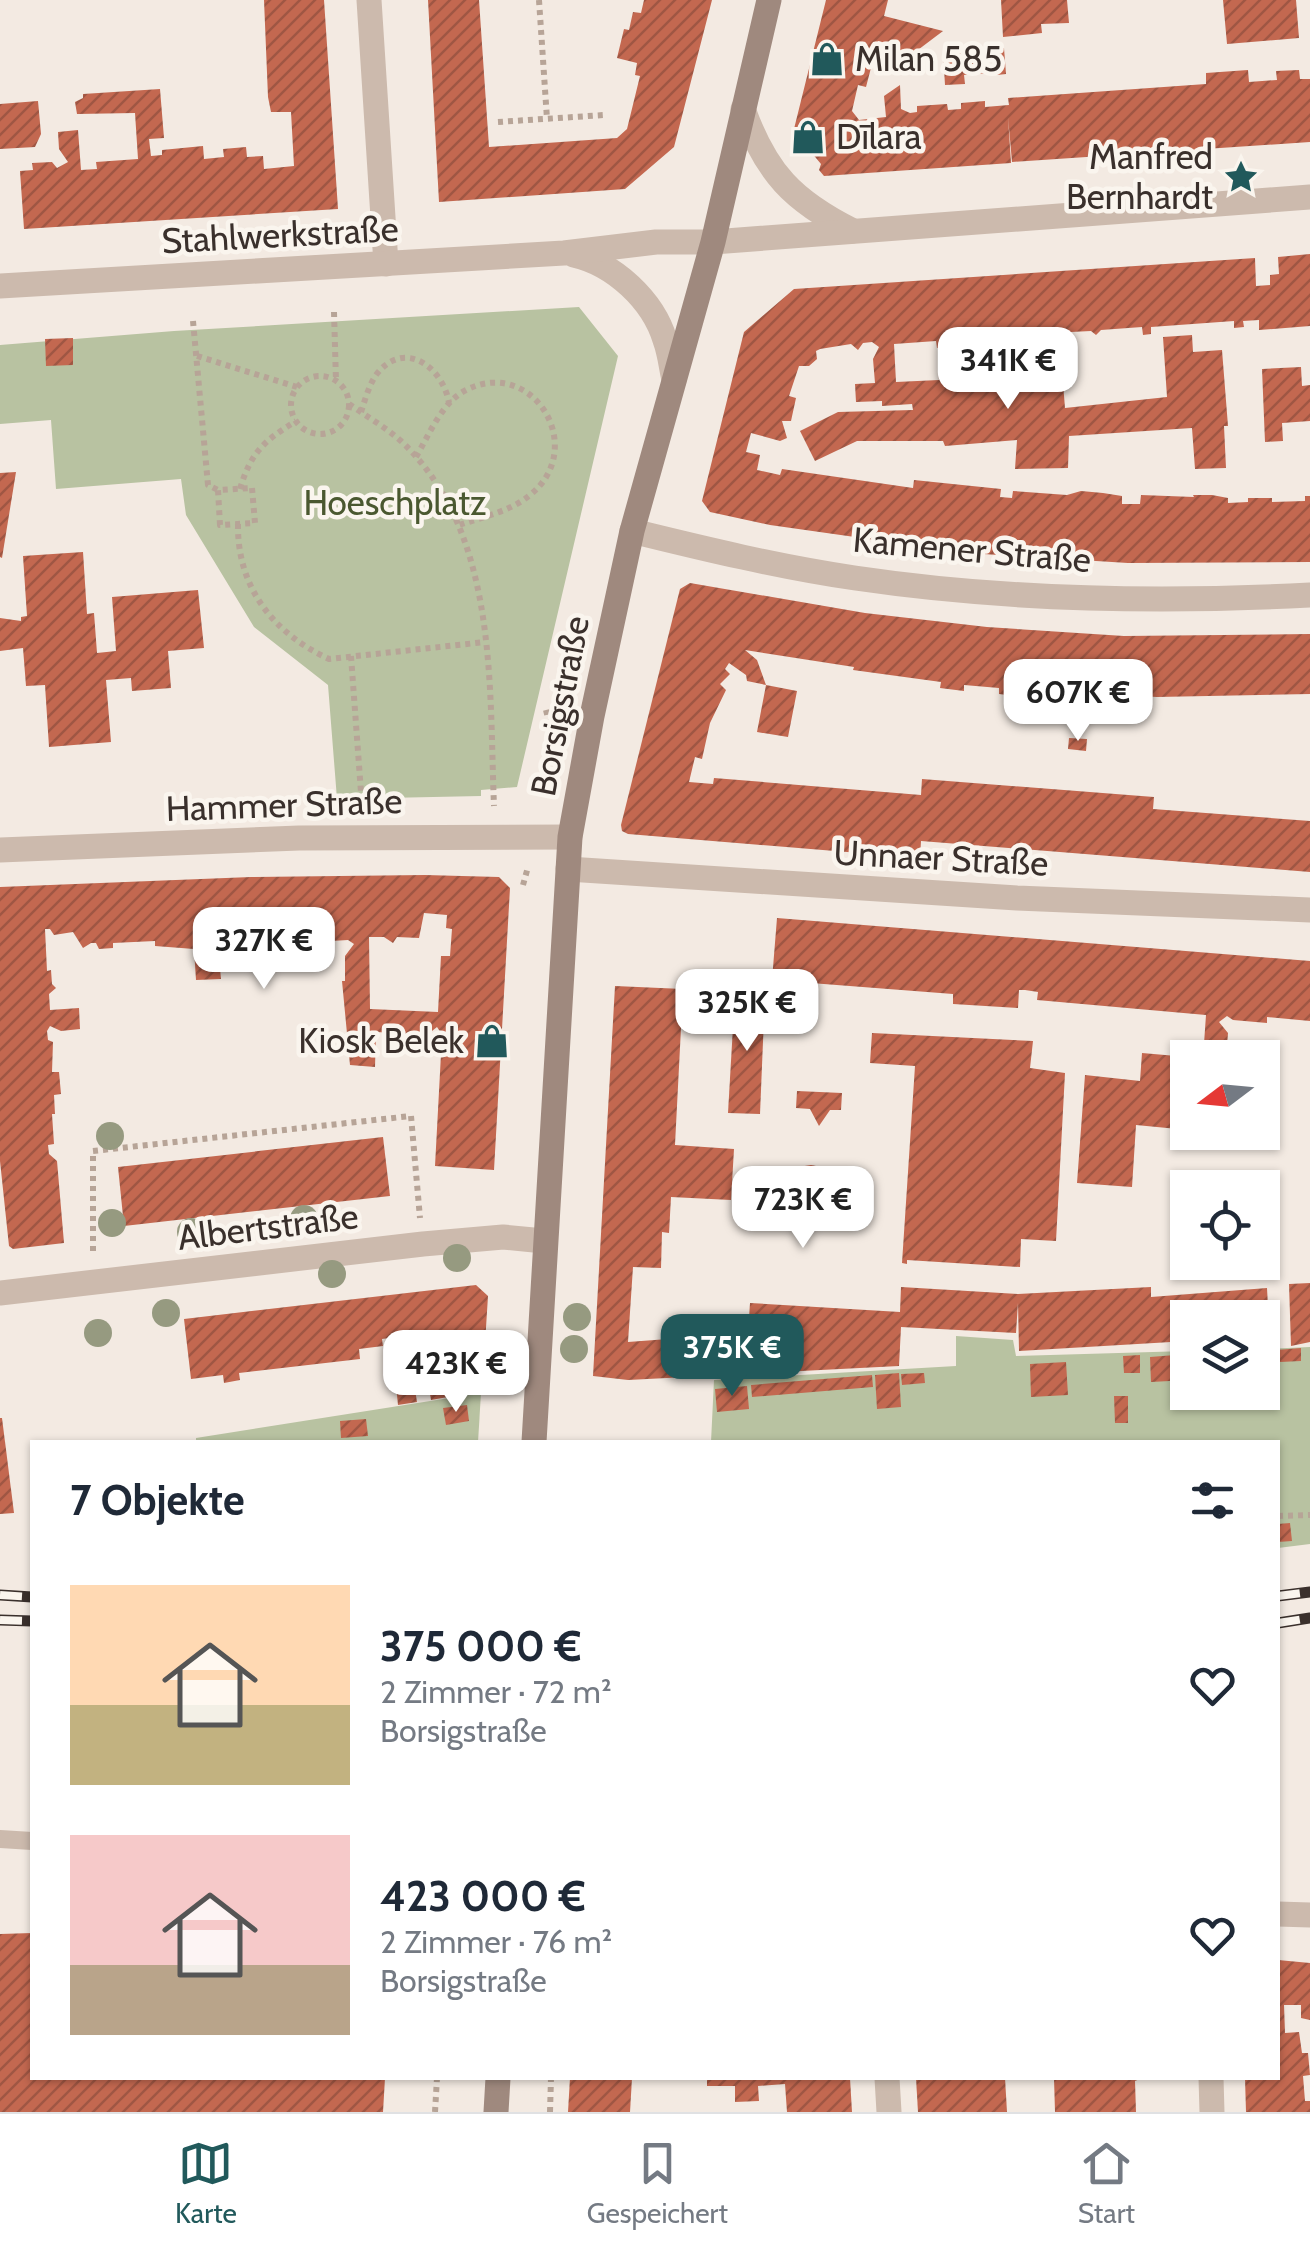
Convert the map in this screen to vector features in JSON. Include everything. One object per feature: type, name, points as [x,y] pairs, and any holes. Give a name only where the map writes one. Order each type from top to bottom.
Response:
[{"type":"main road","name":"Borsigstraße","points":[[534,1440],[570,837],[632,531],[713,242],[768,0]]},
{"type":"main road","points":[[496,2112],[498,2080]]},
{"type":"street","points":[[368,0],[386,264]]},
{"type":"street","points":[[743,109],[760,150],[775,173],[806,206],[853,231]]},
{"type":"street","name":"Stahlwerkstraße","points":[[0,286],[564,253],[656,242],[713,242],[1310,197]]},
{"type":"street","name":"Stahlwerkstraße","points":[[564,253],[594,260],[613,271],[636,294],[665,338],[674,380]]},
{"type":"street","name":"Kamener Straße","points":[[632,531],[853,578],[954,590],[1076,596],[1310,595]]},
{"type":"street","name":"Hammer Straße","points":[[0,850],[298,838],[570,837]]},
{"type":"street","name":"Unnaer Straße","points":[[568,869],[1017,898],[1310,910]]},
{"type":"street","name":"Albertstraße","points":[[0,1293],[423,1244],[502,1238],[544,1241]]},
{"type":"street","points":[[1280,1914],[1310,1915]]},
{"type":"street","points":[[887,2080],[889,2112]]},
{"type":"street","points":[[1211,2080],[1212,2112]]},
{"type":"lane","points":[[0,1839],[30,1841]]},
{"type":"path","points":[[539,0],[547,118]]},
{"type":"path","points":[[498,122],[604,115]]},
{"type":"path","points":[[334,312],[336,381]]},
{"type":"path","points":[[193,321],[208,485],[218,490],[252,488],[256,522],[220,526],[218,490]]},
{"type":"path","points":[[197,356],[297,387],[318,376],[336,381],[349,404],[410,448],[436,484],[460,525],[478,592],[486,642],[494,806]]},
{"type":"path","points":[[361,412],[375,376],[389,364],[406,359],[422,361],[435,369],[446,386],[449,403]]},
{"type":"path","points":[[416,457],[449,403],[466,390],[491,383],[513,386],[532,395],[547,412],[555,433],[555,456],[548,477],[530,496],[460,525]]},
{"type":"path","points":[[297,387],[291,408],[296,421],[307,432],[327,434],[343,422],[349,404]]},
{"type":"path","points":[[240,489],[248,460],[270,437],[296,421]]},
{"type":"path","points":[[238,524],[238,543],[250,589],[274,623],[306,649],[328,659],[486,642]]},
{"type":"path","points":[[351,656],[362,806]]},
{"type":"path","points":[[546,710],[554,747]]},
{"type":"path","points":[[523,885],[528,866]]},
{"type":"path","points":[[97,1283],[92,1242],[94,1151],[412,1116],[423,1244]]},
{"type":"path","points":[[1280,1516],[1310,1514]]},
{"type":"path","points":[[436,2112],[437,2080]]},
{"type":"path","points":[[550,2080],[550,2112]]},
{"type":"green space","name":"Hoeschplatz","points":[[579,307],[618,356],[517,787],[481,790],[481,796],[337,799],[328,685],[254,627],[186,515],[181,479],[56,489],[51,420],[0,424],[0,345]]},
{"type":"green space","points":[[956,1336],[1013,1340],[1016,1356],[1170,1351],[1170,1410],[1280,1410],[1280,1348],[1310,1347],[1310,1544],[1280,1548],[1280,1440],[711,1440],[714,1380],[956,1366]]},
{"type":"green space","points":[[481,1393],[478,1440],[196,1438]]},
{"type":"building","points":[[264,0],[324,0],[338,209],[24,229],[20,171],[33,170],[32,163],[52,162],[57,168],[68,162],[59,149],[58,132],[78,130],[81,170],[97,169],[96,162],[138,159],[135,113],[77,114],[75,102],[83,94],[160,89],[164,138],[149,139],[151,156],[162,155],[162,150],[203,146],[204,159],[224,157],[223,149],[246,147],[247,157],[263,156],[264,169],[294,166],[291,112],[271,112],[268,97]]},
{"type":"building","points":[[428,0],[479,0],[489,147],[617,138],[627,129],[640,76],[635,75],[637,63],[617,58],[633,12],[641,13],[644,0],[712,0],[674,147],[625,189],[439,202]]},
{"type":"building","points":[[826,0],[888,0],[884,16],[943,31],[898,65],[895,64],[899,46],[878,41],[866,87],[858,85],[852,111],[859,120],[886,117],[884,96],[900,85],[901,109],[910,113],[917,112],[917,106],[947,104],[948,110],[961,109],[961,103],[985,101],[985,107],[1009,105],[1008,98],[1206,84],[1206,73],[1248,70],[1249,82],[1277,80],[1276,71],[1299,70],[1300,79],[1310,79],[1310,142],[1012,162],[1008,117],[1011,163],[824,176],[819,170],[821,164],[801,140],[796,142],[792,137]]},
{"type":"building","points":[[1001,0],[1067,0],[1069,23],[1041,24],[1042,33],[1003,37]]},
{"type":"building","points":[[1223,0],[1296,0],[1299,38],[1227,44]]},
{"type":"building","points":[[995,48],[1004,48],[1006,74],[997,75]]},
{"type":"building","points":[[986,49],[988,73],[964,75],[965,84],[945,85],[943,52]]},
{"type":"building","points":[[38,101],[41,134],[35,147],[0,149],[0,104]]},
{"type":"building","points":[[1310,254],[1310,326],[1259,330],[1259,320],[1243,321],[1244,327],[1234,328],[1234,321],[1151,327],[1151,334],[1143,335],[1142,327],[1101,330],[1096,335],[1091,331],[1031,334],[1026,340],[1020,335],[994,337],[995,362],[1061,358],[1065,408],[1167,397],[1163,337],[1192,335],[1193,352],[1222,350],[1228,426],[1224,426],[1226,468],[1195,469],[1192,428],[1069,436],[1068,468],[1015,469],[1017,440],[945,446],[943,441],[857,441],[815,461],[800,431],[838,412],[913,410],[912,404],[882,406],[882,401],[856,402],[855,384],[875,383],[873,359],[879,347],[872,342],[863,343],[858,350],[851,344],[816,351],[817,359],[809,366],[799,366],[789,396],[796,398],[791,421],[782,421],[787,438],[780,441],[751,433],[746,452],[760,455],[757,470],[780,475],[782,469],[913,488],[914,480],[1001,489],[1000,497],[1012,498],[1013,491],[1103,493],[1122,496],[1122,504],[1140,504],[1141,495],[1212,495],[1228,498],[1228,503],[1248,502],[1248,498],[1305,501],[1305,496],[1310,496],[1310,562],[1128,563],[968,553],[770,525],[710,512],[702,501],[744,332],[794,289],[1255,258],[1256,286],[1270,285],[1270,275],[1279,274],[1278,257]],"holes":[[[961,337],[976,339],[972,349],[974,366],[938,367],[939,380],[896,382],[894,344],[936,341],[937,348],[957,347]]]},
{"type":"building","points":[[73,338],[73,365],[46,366],[45,339]]},
{"type":"building","points":[[1301,367],[1302,386],[1310,385],[1310,421],[1282,423],[1283,441],[1265,442],[1262,369]]},
{"type":"building","points":[[16,472],[2,558],[0,473]]},
{"type":"building","points":[[83,552],[87,614],[94,613],[97,653],[116,651],[112,597],[198,590],[204,648],[168,651],[171,688],[132,691],[131,678],[106,680],[111,742],[49,747],[45,685],[26,686],[23,648],[0,651],[0,618],[21,621],[21,617],[27,616],[23,556]]},
{"type":"building","points":[[690,583],[865,613],[987,627],[1124,636],[1310,634],[1310,694],[1157,697],[1083,693],[1082,699],[1058,697],[1059,691],[1037,690],[1023,691],[1022,697],[999,694],[999,688],[940,688],[941,682],[745,650],[757,660],[766,685],[747,681],[746,675],[729,663],[725,669],[730,674],[720,684],[726,690],[710,723],[702,759],[695,757],[689,782],[713,784],[714,778],[921,795],[922,779],[1154,797],[1153,809],[1310,821],[1310,872],[921,841],[920,858],[628,834],[621,825],[680,589]]},
{"type":"building","points":[[766,685],[797,691],[788,737],[757,732]]},
{"type":"building","points":[[1069,738],[1087,739],[1086,751],[1068,749]]},
{"type":"building","points":[[251,877],[499,877],[510,888],[494,1170],[435,1166],[441,1054],[435,1045],[441,1040],[437,1027],[427,1035],[376,1032],[375,1067],[350,1065],[342,981],[345,956],[354,944],[348,940],[331,941],[326,936],[233,938],[233,942],[216,943],[210,948],[219,957],[221,979],[196,980],[194,949],[155,946],[155,941],[113,943],[113,948],[99,949],[91,943],[83,948],[73,932],[54,935],[45,929],[47,971],[51,970],[56,988],[49,994],[50,1010],[79,1008],[80,1029],[61,1031],[50,1026],[47,1031],[48,1040],[53,1042],[52,1072],[59,1072],[61,1094],[54,1095],[54,1144],[48,1145],[49,1154],[57,1161],[64,1243],[13,1249],[9,1246],[0,1161],[0,887]],"holes":[[[424,913],[447,915],[446,928],[452,929],[450,956],[441,956],[438,1012],[370,1009],[369,937],[384,937],[393,943],[397,937],[419,938]]]},
{"type":"building","points":[[777,918],[1310,961],[1310,1021],[1267,1017],[1267,1023],[1227,1016],[1219,1022],[1228,1033],[1227,1040],[1204,1040],[1206,1015],[1037,1000],[1038,992],[1025,990],[1019,990],[1018,1008],[953,1004],[953,994],[772,980]]},
{"type":"building","points":[[615,986],[683,989],[675,1145],[734,1149],[731,1200],[671,1197],[669,1233],[662,1232],[661,1268],[633,1267],[628,1342],[748,1333],[750,1303],[900,1312],[901,1287],[1018,1294],[1151,1287],[1151,1297],[1267,1288],[1268,1300],[1170,1300],[1170,1342],[1019,1351],[1018,1303],[1016,1333],[901,1327],[899,1366],[628,1380],[593,1376]]},
{"type":"building","points":[[735,992],[765,993],[760,1114],[728,1113]]},
{"type":"building","points":[[872,1033],[1033,1041],[1030,1068],[1065,1073],[1056,1241],[1021,1239],[1020,1267],[907,1260],[907,1264],[902,1263],[915,1066],[870,1063]]},
{"type":"building","points":[[1142,1053],[1170,1055],[1170,1128],[1136,1125],[1132,1187],[1077,1183],[1085,1075],[1140,1081]]},
{"type":"building","points":[[797,1091],[842,1093],[841,1110],[830,1110],[819,1126],[810,1109],[796,1108]]},
{"type":"building","points":[[383,1137],[390,1196],[124,1226],[118,1167]]},
{"type":"building","points":[[811,1165],[831,1169],[831,1185],[791,1185],[792,1168]]},
{"type":"building","points":[[806,1195],[823,1196],[822,1228],[804,1227]]},
{"type":"building","points":[[1310,1283],[1310,1342],[1291,1346],[1289,1284]]},
{"type":"building","points":[[476,1285],[488,1296],[482,1391],[431,1400],[426,1370],[431,1366],[423,1354],[411,1365],[405,1358],[418,1334],[382,1339],[383,1346],[359,1349],[360,1359],[239,1373],[240,1380],[224,1383],[223,1375],[191,1379],[184,1319]]},
{"type":"building","points":[[1301,1348],[1301,1361],[1280,1362],[1280,1350]]},
{"type":"building","points":[[1140,1355],[1140,1373],[1124,1373],[1123,1356]]},
{"type":"building","points":[[1170,1355],[1170,1381],[1151,1382],[1150,1357]]},
{"type":"building","points":[[1066,1362],[1068,1395],[1031,1397],[1030,1364]]},
{"type":"building","points":[[899,1373],[901,1407],[877,1409],[875,1375]]},
{"type":"building","points":[[924,1373],[925,1383],[902,1385],[901,1374]]},
{"type":"building","points":[[872,1375],[873,1387],[752,1397],[751,1385]]},
{"type":"building","points":[[414,1383],[417,1402],[398,1405],[396,1385]]},
{"type":"building","points":[[747,1386],[749,1409],[717,1412],[715,1389]]},
{"type":"building","points":[[1114,1396],[1128,1396],[1128,1423],[1115,1423]]},
{"type":"building","points":[[467,1405],[469,1421],[446,1425],[443,1408]]},
{"type":"building","points":[[2,1418],[14,1513],[0,1514]]},
{"type":"building","points":[[366,1419],[368,1436],[341,1438],[340,1421]]},
{"type":"building","points":[[1290,1523],[1292,1541],[1280,1542],[1280,1524]]},
{"type":"building","points":[[30,1933],[30,2080],[385,2080],[383,2112],[0,2112],[0,1934]]},
{"type":"building","points":[[1280,1960],[1310,1963],[1310,2020],[1301,2018],[1301,2005],[1284,2005],[1285,2033],[1299,2032],[1302,2053],[1308,2053],[1310,2075],[1303,2076],[1310,2112],[1246,2112],[1245,2080],[1280,2080]]},
{"type":"building","points":[[570,2080],[632,2080],[630,2112],[568,2112]]},
{"type":"building","points":[[707,2080],[850,2080],[852,2112],[787,2112],[785,2084],[758,2086],[759,2101],[735,2102],[735,2086],[707,2086]]},
{"type":"building","points":[[916,2080],[1005,2080],[1007,2112],[918,2112]]},
{"type":"building","points":[[1054,2080],[1137,2080],[1136,2112],[1055,2112]]},
{"type":"railway","points":[[1280,1596],[1310,1592]]},
{"type":"railway","points":[[0,1595],[30,1597]]},
{"type":"railway","points":[[1280,1623],[1310,1618]]},
{"type":"railway","points":[[0,1620],[30,1621]]},
{"type":"place","name":"Milan 585","points":[[827,59]]},
{"type":"place","name":"Dīlara","points":[[808,137]]},
{"type":"place","name":"Manfred Bernhardt","points":[[1241,177]]},
{"type":"place","name":"Kiosk Belek","points":[[492,1041]]}]
